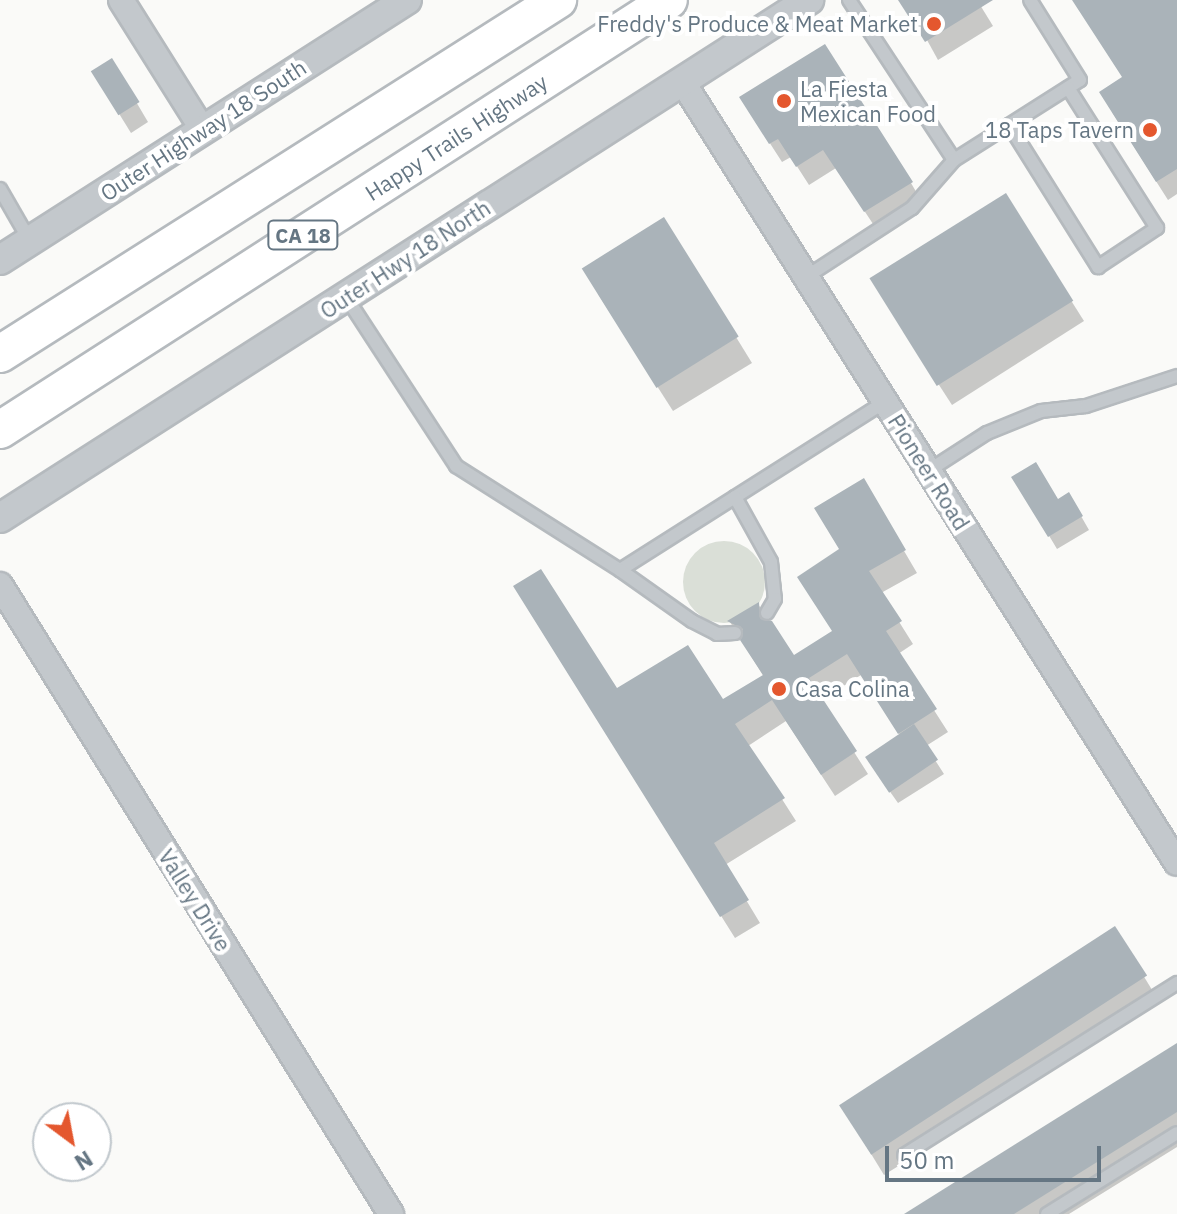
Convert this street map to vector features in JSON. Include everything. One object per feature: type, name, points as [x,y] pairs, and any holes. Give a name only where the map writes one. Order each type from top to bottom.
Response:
[{"type":"main road","name":"CA 18","points":[[0,354],[558,0]]},
{"type":"main road","name":"Happy Trails Highway","points":[[0,430],[669,0]]},
{"type":"street","points":[[121,0],[203,130]]},
{"type":"street","name":"Outer Highway 18 South","points":[[0,260],[407,0]]},
{"type":"street","name":"Outer Hwy 18 North","points":[[0,518],[809,0]]},
{"type":"street","name":"Pioneer Road","points":[[682,81],[1177,863]]},
{"type":"street","name":"Valley Drive","points":[[0,585],[391,1214]]},
{"type":"lane","points":[[849,0],[954,160]]},
{"type":"lane","points":[[806,277],[912,208],[954,160],[1080,80],[1030,0]]},
{"type":"lane","points":[[1009,125],[1098,267],[1157,228],[1068,88]]},
{"type":"lane","points":[[0,189],[30,241]]},
{"type":"lane","points":[[346,297],[456,466],[620,570],[692,621],[717,634],[735,633]]},
{"type":"lane","points":[[928,471],[987,433],[1041,411],[1086,406],[1177,376]]},
{"type":"lane","points":[[620,570],[885,402]]},
{"type":"lane","points":[[735,497],[771,562],[775,599],[767,613]]},
{"type":"lane","points":[[904,1155],[1177,983]]},
{"type":"lane","points":[[1047,1214],[1177,1133]]},
{"type":"shaded area","points":[[724,541],[740,544],[753,553],[762,566],[765,582],[762,598],[753,611],[740,620],[724,623],[708,620],[695,611],[686,598],[683,582],[686,566],[695,553],[708,544]]},
{"type":"building","name":"Freddy's Produce & Meat Market","points":[[898,0],[993,0],[925,42]]},
{"type":"building","points":[[1072,0],[1177,0],[1177,169],[1156,182],[1099,92],[1122,77]]},
{"type":"building","points":[[825,44],[913,182],[864,212],[823,150],[796,167],[778,139],[769,144],[739,97]]},
{"type":"building","points":[[112,58],[140,102],[118,115],[91,71]]},
{"type":"building","points":[[1006,193],[1073,301],[937,386],[869,278]]},
{"type":"building","points":[[664,217],[739,337],[656,388],[582,268]]},
{"type":"building","points":[[1036,462],[1058,499],[1069,492],[1083,516],[1048,537],[1011,477]]},
{"type":"building","points":[[864,478],[906,550],[869,571],[902,621],[886,631],[937,709],[898,734],[847,654],[809,678],[857,751],[821,775],[772,700],[735,724],[785,798],[714,843],[749,900],[720,917],[513,586],[541,569],[617,688],[688,645],[723,699],[763,675],[740,640],[743,629],[727,621],[759,602],[760,618],[772,621],[794,655],[832,631],[797,577],[839,549],[814,508]]},
{"type":"building","points":[[914,724],[938,760],[889,793],[865,757]]},
{"type":"building","points":[[1115,926],[1147,975],[871,1155],[839,1105]]},
{"type":"building","points":[[1177,1043],[1177,1112],[1014,1214],[904,1214]]},
{"type":"place","name":"Freddy's Produce & Meat Market","points":[[934,24]]},
{"type":"place","name":"La Fiesta Mexican Food","points":[[784,101]]},
{"type":"place","name":"18 Taps Tavern","points":[[1150,130]]},
{"type":"place","name":"Casa Colina","points":[[779,689]]}]
